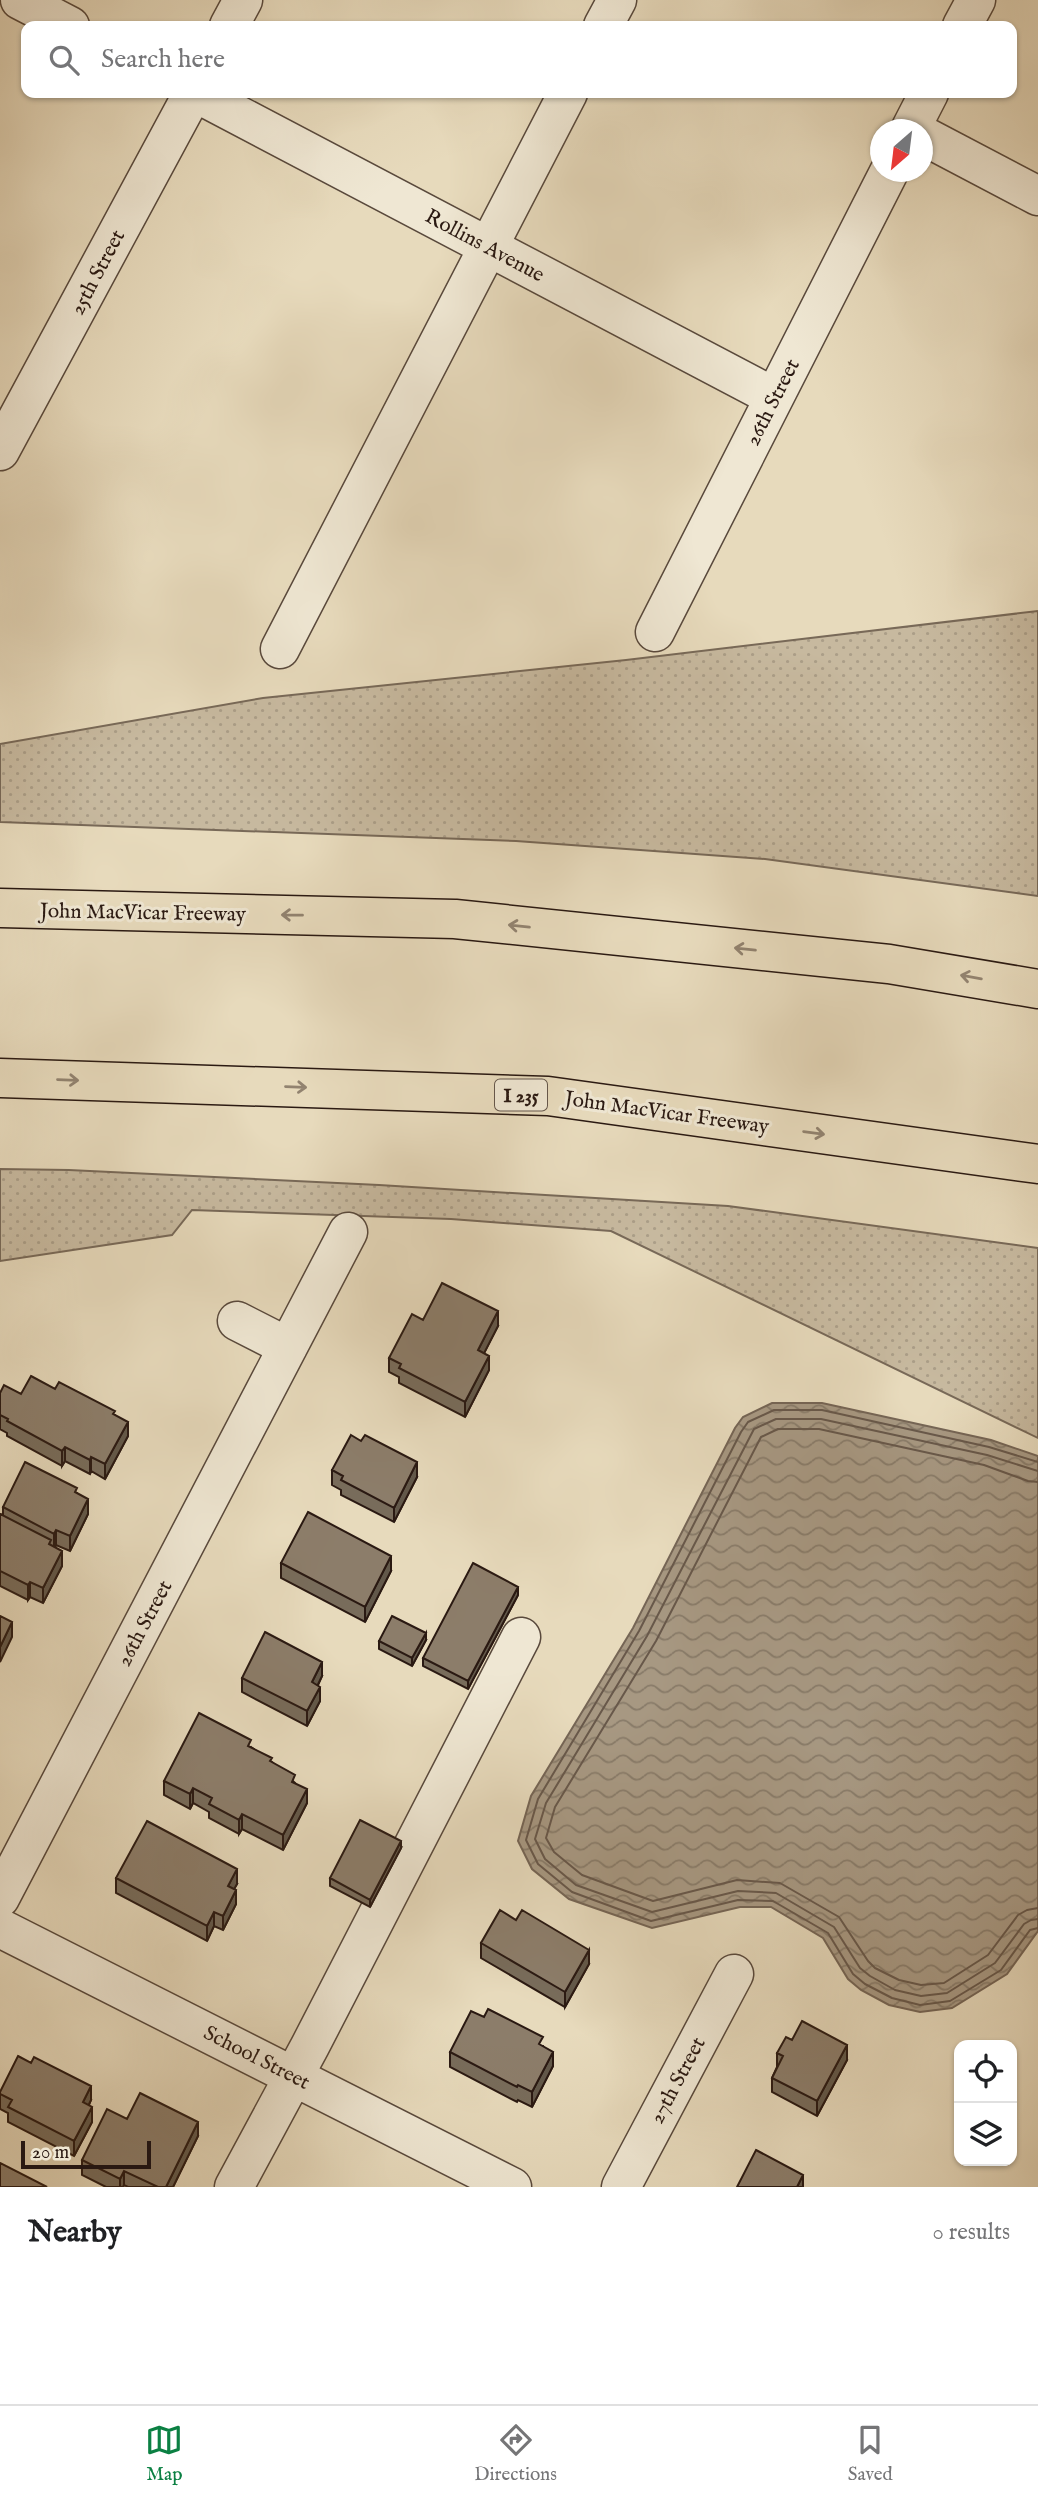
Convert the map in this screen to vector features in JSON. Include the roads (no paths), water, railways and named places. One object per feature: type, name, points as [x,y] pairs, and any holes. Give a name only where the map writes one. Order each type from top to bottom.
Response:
[{"type":"highway","name":"John MacVicar Freeway","points":[[0,908],[454,919],[889,964],[1038,989]]},
{"type":"highway","name":"John MacVicar Freeway","points":[[0,1078],[548,1096],[1038,1164]]},
{"type":"street","points":[[20,0],[60,21]]},
{"type":"street","points":[[232,21],[243,0]]},
{"type":"street","points":[[606,21],[617,0]]},
{"type":"street","points":[[965,21],[976,0]]},
{"type":"street","name":"25th Street","points":[[0,451],[192,98]]},
{"type":"street","name":"Rollins Avenue","points":[[205,98],[774,397]]},
{"type":"street","points":[[280,649],[565,98]]},
{"type":"street","points":[[916,119],[926,98]]},
{"type":"street","points":[[933,141],[1038,196]]},
{"type":"street","name":"26th Street","points":[[655,632],[884,182]]},
{"type":"street","name":"26th Street","points":[[0,1898],[348,1232]]},
{"type":"street","points":[[237,1321],[288,1347]]},
{"type":"street","points":[[234,2187],[295,2076],[521,1637]]},
{"type":"street","name":"School Street","points":[[0,1928],[512,2187]]},
{"type":"street","name":"27th Street","points":[[621,2187],[734,1974]]},
{"type":"water","points":[[772,1403],[822,1403],[991,1440],[1038,1456],[1038,1931],[1007,1974],[952,2008],[920,2012],[889,2005],[861,1990],[848,1979],[823,1938],[771,1907],[740,1907],[652,1928],[569,1899],[532,1869],[518,1841],[531,1796],[633,1628],[735,1428],[743,1417]]}]
